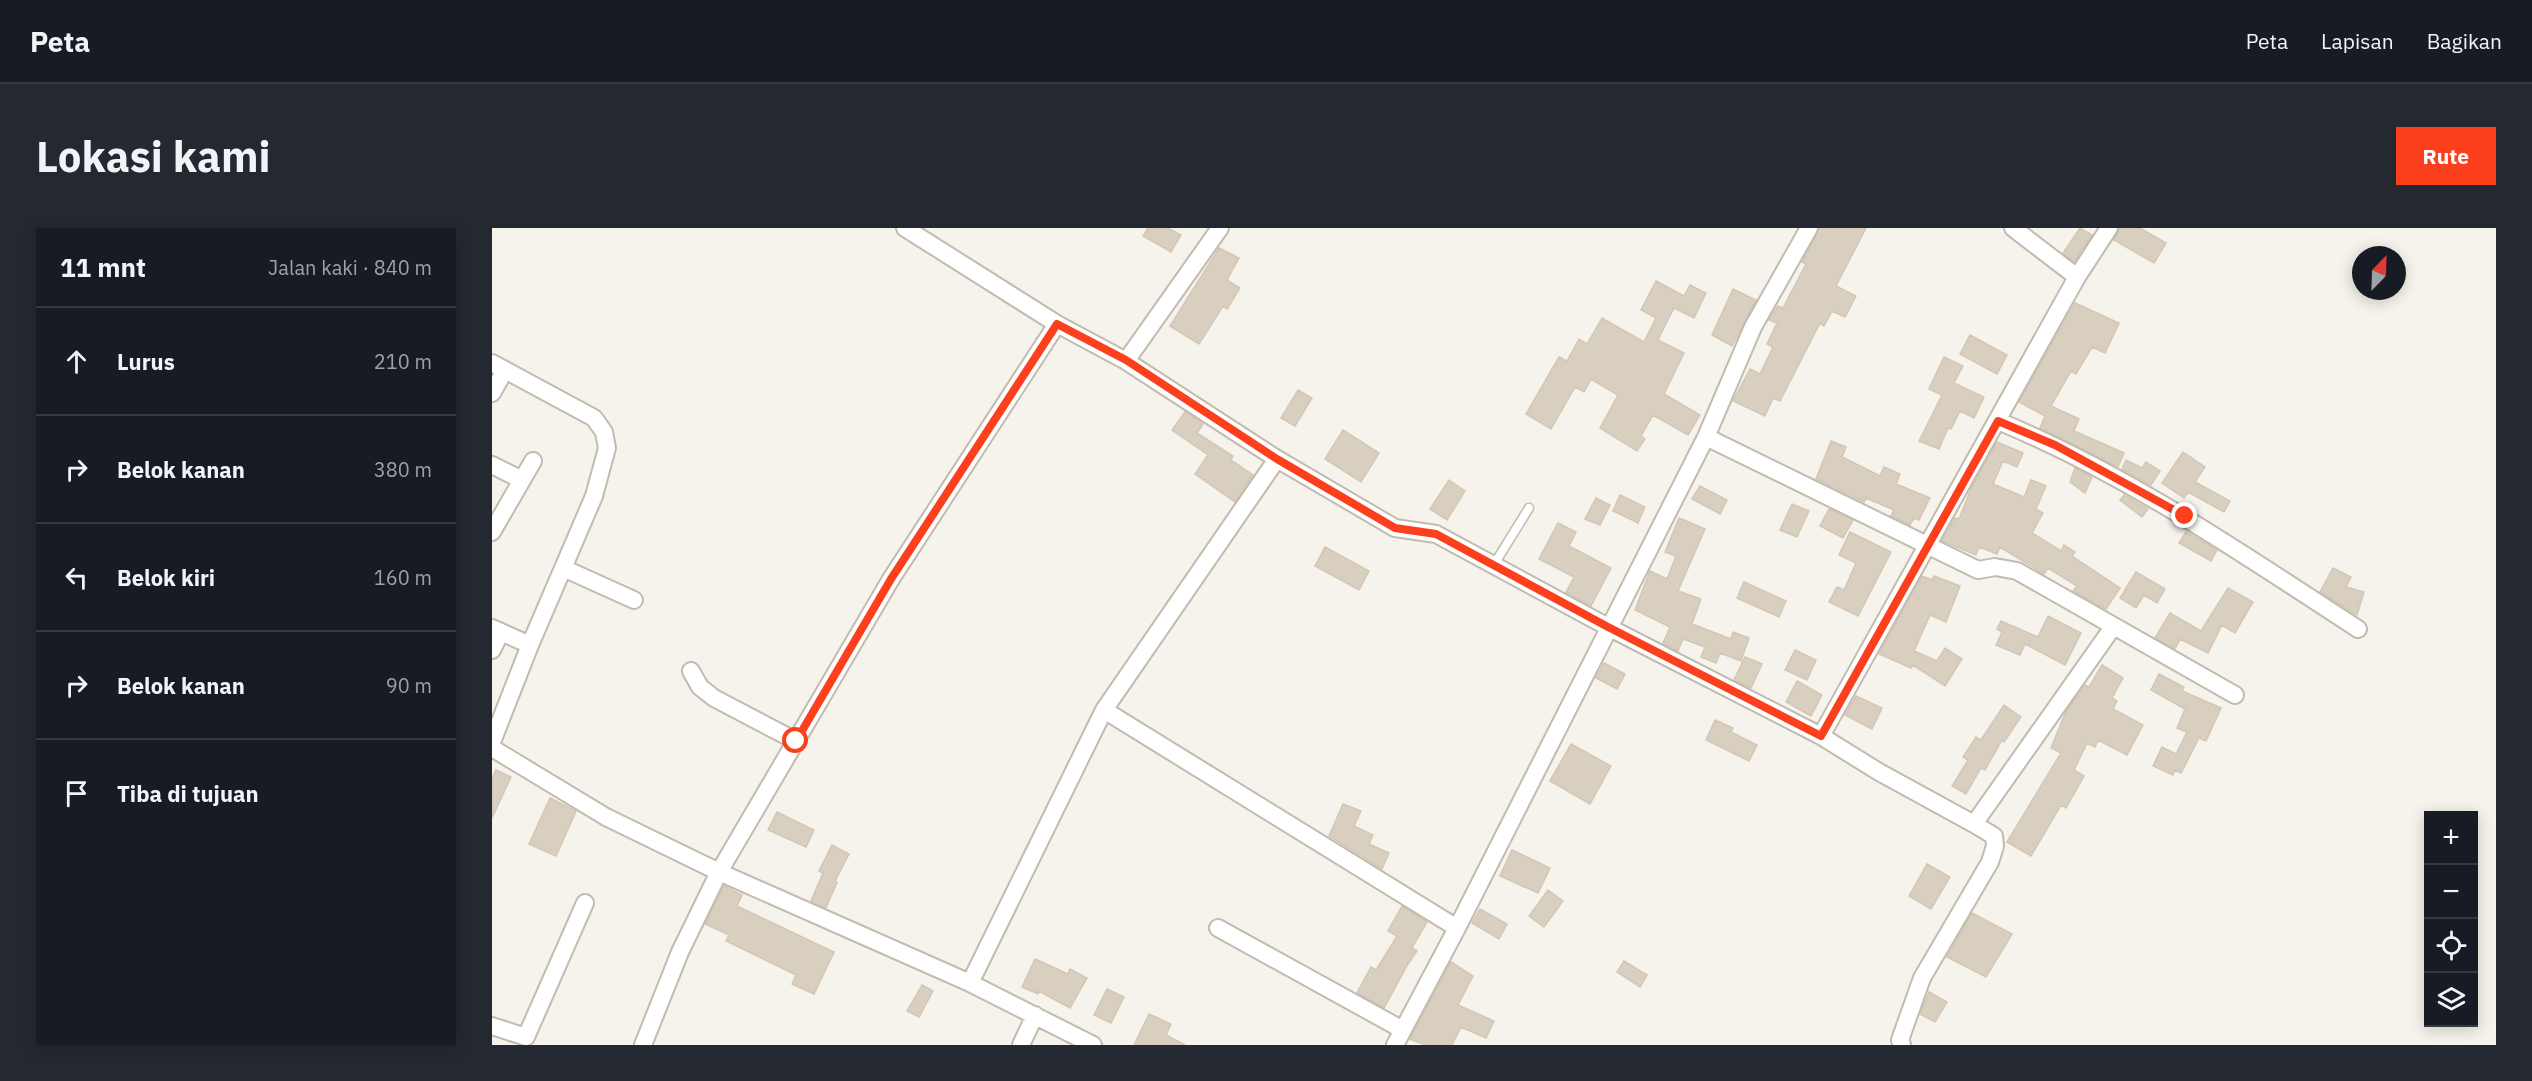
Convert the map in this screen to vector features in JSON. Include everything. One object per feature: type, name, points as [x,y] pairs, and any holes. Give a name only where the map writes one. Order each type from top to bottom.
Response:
[{"type":"street","points":[[905,228],[1057,324],[1126,360],[1277,459],[1395,528],[1436,534],[1608,627],[1821,736],[1879,772],[1994,836],[1995,846],[1990,862],[1922,978],[1900,1040],[1902,1045]]},
{"type":"street","points":[[1126,360],[1220,228]]},
{"type":"street","points":[[1218,928],[1400,1040],[1706,437],[1753,327],[1809,228]]},
{"type":"street","points":[[2013,228],[2077,277]]},
{"type":"street","points":[[1821,736],[2077,277],[2109,228]]},
{"type":"street","points":[[644,1045],[680,952],[719,872],[891,579],[1057,324]]},
{"type":"street","points":[[492,393],[498,366],[594,418],[604,432],[607,448],[594,496],[530,645],[492,742]]},
{"type":"street","points":[[1998,421],[2055,445],[2175,511],[2358,629]]},
{"type":"street","points":[[1706,437],[1978,570],[1995,567],[2017,571],[2235,695]]},
{"type":"street","points":[[970,983],[1104,710],[1277,459]]},
{"type":"street","points":[[492,532],[533,461]]},
{"type":"street","points":[[492,465],[522,480]]},
{"type":"street","points":[[563,568],[634,600]]},
{"type":"street","points":[[1974,824],[2113,627]]},
{"type":"street","points":[[492,650],[496,630],[530,645]]},
{"type":"street","points":[[691,671],[700,687],[714,698],[796,741]]},
{"type":"street","points":[[1104,710],[1457,928]]},
{"type":"street","points":[[492,748],[606,817],[719,872],[970,983],[1094,1045]]},
{"type":"street","points":[[492,1026],[524,1041],[585,903]]},
{"type":"street","points":[[1021,1045],[1035,1015]]},
{"type":"lane","points":[[1493,566],[1529,508]]},
{"type":"building","points":[[1148,228],[1168,228],[1181,235],[1171,252],[1143,236]]},
{"type":"building","points":[[1819,228],[1866,228],[1836,286],[1856,296],[1845,317],[1832,311],[1824,326],[1820,323],[1780,401],[1773,398],[1765,416],[1733,401],[1750,369],[1760,374],[1773,347],[1767,344],[1777,323],[1769,320],[1778,306],[1783,308],[1806,264],[1802,262]]},
{"type":"building","points":[[2080,228],[2092,235],[2074,262],[2063,253]]},
{"type":"building","points":[[2120,228],[2140,228],[2166,243],[2154,263],[2114,240]]},
{"type":"building","points":[[1219,248],[1239,258],[1227,280],[1240,288],[1227,309],[1223,306],[1199,344],[1170,326]]},
{"type":"building","points":[[1656,281],[1684,296],[1690,285],[1706,293],[1694,318],[1674,308],[1658,340],[1684,353],[1664,394],[1700,415],[1688,435],[1653,415],[1641,436],[1645,439],[1637,451],[1600,428],[1618,395],[1591,379],[1584,392],[1575,387],[1551,429],[1526,414],[1559,357],[1567,361],[1579,339],[1587,344],[1602,318],[1644,342],[1656,318],[1641,310]]},
{"type":"building","points":[[1733,289],[1756,300],[1732,346],[1712,335]]},
{"type":"building","points":[[2075,303],[2119,323],[2105,353],[2092,347],[2076,374],[2071,371],[2051,406],[2079,419],[2074,431],[2124,453],[2118,467],[2040,428],[2045,416],[2019,402]]},
{"type":"building","points":[[1970,335],[2007,355],[1997,374],[1960,354]]},
{"type":"building","points":[[1944,357],[1963,366],[1954,383],[1984,397],[1974,418],[1960,411],[1951,429],[1948,428],[1939,449],[1919,441],[1942,395],[1929,389]]},
{"type":"building","points":[[1298,390],[1312,398],[1295,426],[1281,418]]},
{"type":"building","points":[[1185,412],[1203,424],[1197,433],[1233,456],[1231,460],[1253,475],[1235,502],[1195,474],[1208,455],[1172,430]]},
{"type":"building","points":[[1343,430],[1379,453],[1361,482],[1325,459]]},
{"type":"building","points":[[1831,441],[1846,447],[1842,457],[1880,476],[1884,467],[1900,474],[1896,484],[1930,498],[1919,520],[1914,518],[1910,525],[1891,516],[1894,510],[1866,498],[1864,502],[1816,479]]},
{"type":"building","points":[[1997,442],[2023,453],[2017,467],[2003,461],[1993,484],[2024,497],[2031,480],[2046,486],[2036,509],[2043,513],[2032,533],[2061,551],[2064,545],[2075,552],[2072,556],[2120,588],[2106,609],[2073,591],[2077,586],[2048,568],[2044,574],[2000,547],[1997,554],[1979,547],[1976,555],[1942,541],[1955,518],[1959,519],[1971,489]]},
{"type":"building","points":[[2183,452],[2205,467],[2195,482],[2230,501],[2224,512],[2188,492],[2184,498],[2162,483]]},
{"type":"building","points":[[2126,460],[2142,468],[2146,462],[2160,471],[2151,485],[2122,469]]},
{"type":"building","points":[[2075,468],[2092,477],[2085,493],[2070,482]]},
{"type":"building","points":[[1449,480],[1465,491],[1447,520],[1430,509]]},
{"type":"building","points":[[1700,486],[1727,500],[1720,514],[1692,499]]},
{"type":"building","points":[[1620,495],[1645,507],[1638,523],[1613,511]]},
{"type":"building","points":[[2124,495],[2148,509],[2142,517],[2120,500]]},
{"type":"building","points":[[1596,498],[1610,505],[1600,525],[1585,519]]},
{"type":"building","points":[[1792,504],[1809,511],[1797,537],[1780,530]]},
{"type":"building","points":[[1829,509],[1853,520],[1843,538],[1820,526]]},
{"type":"building","points":[[1679,518],[1705,529],[1678,591],[1701,599],[1692,624],[1731,639],[1733,632],[1749,638],[1741,661],[1720,653],[1716,663],[1701,657],[1705,647],[1683,639],[1678,651],[1663,643],[1670,627],[1635,610],[1650,571],[1667,579],[1676,556],[1665,552]]},
{"type":"building","points":[[1558,523],[1576,532],[1569,546],[1611,568],[1591,606],[1566,592],[1574,577],[1539,559]]},
{"type":"building","points":[[1850,532],[1891,552],[1858,616],[1829,602],[1837,587],[1844,590],[1856,563],[1839,555]]},
{"type":"building","points":[[2186,532],[2217,550],[2211,561],[2179,543]]},
{"type":"building","points":[[1325,547],[1369,571],[1359,590],[1315,566]]},
{"type":"building","points":[[2333,568],[2351,577],[2346,587],[2364,592],[2357,615],[2320,592]]},
{"type":"building","points":[[2136,572],[2165,589],[2157,603],[2144,595],[2136,608],[2120,598]]},
{"type":"building","points":[[1922,576],[1932,580],[1934,576],[1960,586],[1946,622],[1930,615],[1914,651],[1937,661],[1945,648],[1962,659],[1945,686],[1913,665],[1911,668],[1879,654]]},
{"type":"building","points":[[1744,582],[1786,601],[1779,617],[1737,598]]},
{"type":"building","points":[[2228,588],[2253,602],[2235,633],[2222,625],[2208,653],[2180,639],[2175,649],[2155,638],[2170,613],[2201,631]]},
{"type":"building","points":[[2048,616],[2081,633],[2065,665],[2025,644],[2020,655],[1996,645],[2002,632],[1997,629],[2001,621],[2038,637]]},
{"type":"building","points":[[1795,650],[1816,660],[1807,680],[1785,670]]},
{"type":"building","points":[[1745,657],[1762,664],[1751,688],[1734,680]]},
{"type":"building","points":[[1604,663],[1625,674],[1617,689],[1596,678]]},
{"type":"building","points":[[2102,665],[2123,678],[2112,698],[2117,701],[2113,709],[2143,725],[2127,755],[2098,740],[2095,747],[2087,743],[2074,770],[2084,776],[2066,808],[2061,805],[2031,856],[2007,842],[2061,753],[2051,748],[2066,711],[2085,685],[2089,687]]},
{"type":"building","points":[[2159,674],[2184,687],[2182,691],[2221,708],[2206,741],[2199,738],[2181,773],[2175,770],[2173,775],[2153,766],[2162,747],[2176,754],[2187,732],[2177,728],[2185,709],[2151,690]]},
{"type":"building","points":[[1797,681],[1822,695],[1811,716],[1786,702]]},
{"type":"building","points":[[1856,696],[1882,708],[1872,729],[1845,715]]},
{"type":"building","points":[[2004,705],[2021,717],[2004,742],[2002,740],[1985,770],[1981,768],[1966,794],[1952,786],[1968,760],[1963,757],[1976,737],[1981,740]]},
{"type":"building","points":[[1715,720],[1733,728],[1731,732],[1757,745],[1749,761],[1706,740]]},
{"type":"building","points":[[1571,744],[1611,766],[1590,804],[1550,781]]},
{"type":"building","points":[[496,770],[511,777],[492,818],[492,778]]},
{"type":"building","points":[[550,798],[576,811],[556,856],[529,844]]},
{"type":"building","points":[[1343,804],[1361,811],[1354,826],[1373,835],[1369,844],[1389,853],[1382,869],[1329,836]]},
{"type":"building","points":[[777,812],[814,830],[806,847],[768,830]]},
{"type":"building","points":[[832,845],[849,854],[835,881],[837,882],[826,908],[811,901],[823,873],[819,871]]},
{"type":"building","points":[[1512,850],[1550,868],[1538,893],[1500,876]]},
{"type":"building","points":[[1927,864],[1950,877],[1931,909],[1909,896]]},
{"type":"building","points":[[724,886],[742,895],[737,906],[834,952],[814,994],[792,984],[796,975],[726,941],[729,935],[705,924]]},
{"type":"building","points":[[1548,890],[1563,901],[1544,927],[1529,916]]},
{"type":"building","points":[[1402,906],[1427,922],[1412,948],[1417,951],[1384,1008],[1357,993],[1371,967],[1376,970],[1397,936],[1388,931]]},
{"type":"building","points":[[1480,909],[1507,924],[1499,939],[1472,923]]},
{"type":"building","points":[[1972,913],[2012,934],[1986,977],[1947,957]]},
{"type":"building","points":[[1035,959],[1068,974],[1070,969],[1087,978],[1070,1008],[1039,991],[1038,994],[1022,987]]},
{"type":"building","points":[[1624,961],[1647,975],[1640,987],[1617,972]]},
{"type":"building","points":[[1451,962],[1473,976],[1458,1005],[1494,1021],[1486,1038],[1461,1027],[1452,1045],[1425,1045],[1410,1039]]},
{"type":"building","points":[[922,985],[933,991],[919,1017],[907,1011]]},
{"type":"building","points":[[1107,989],[1124,997],[1111,1023],[1094,1015]]},
{"type":"building","points":[[1929,992],[1947,1002],[1935,1022],[1920,1014]]},
{"type":"building","points":[[1149,1014],[1171,1024],[1166,1035],[1185,1045],[1134,1045]]},
{"type":"route","points":[[796,741],[891,579],[1057,324],[1126,360],[1277,459],[1395,528],[1408,531],[1428,531],[1436,534],[1608,627],[1821,736],[1998,421],[2055,445],[2185,516]]}]
